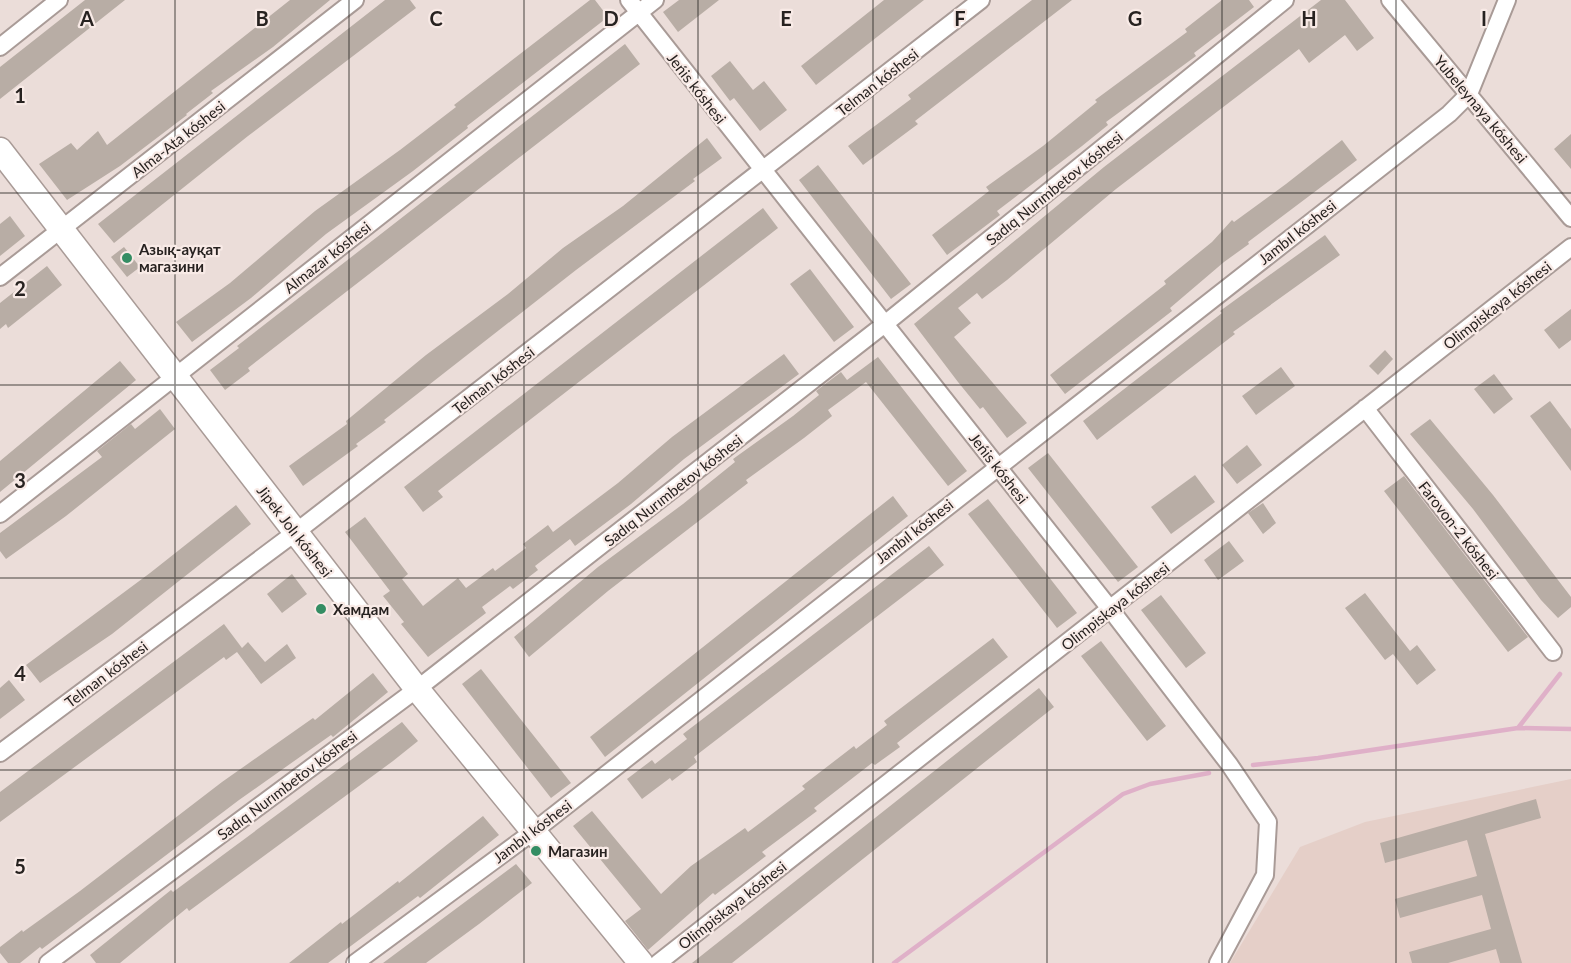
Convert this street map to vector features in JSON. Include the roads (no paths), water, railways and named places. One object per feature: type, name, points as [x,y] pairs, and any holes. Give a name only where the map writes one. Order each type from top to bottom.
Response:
[{"type":"street","points":[[0,47],[60,0]]},
{"type":"street","name":"Alma-Ata kóshesi","points":[[0,277],[62,231],[355,0]]},
{"type":"street","name":"Almazar kóshesi","points":[[0,514],[634,6],[655,0]]},
{"type":"street","name":"Telman kóshesi","points":[[0,753],[296,532],[981,0]]},
{"type":"street","name":"Sadıq Nurımbetov kóshesi","points":[[48,963],[417,689],[886,323],[1285,0]]},
{"type":"street","name":"Yubeleynaya kóshesi","points":[[1390,0],[1571,218]]},
{"type":"street","points":[[1469,94],[1507,0]]},
{"type":"street","name":"Jeńis kóshesi","points":[[634,6],[762,172],[886,323],[1111,610],[1229,764],[1268,822],[1265,875],[1218,963]]},
{"type":"street","name":"Jambıl kóshesi","points":[[356,963],[534,831],[997,465],[1449,114],[1469,94]]},
{"type":"street","name":"Jipek Jolı kóshesi","points":[[0,150],[417,689],[641,963]]},
{"type":"street","name":"Olimpiskaya kóshesi","points":[[658,963],[1571,248]]},
{"type":"street","name":"Farovon-2 kóshesi","points":[[1365,408],[1554,652]]},
{"type":"waterway","points":[[1253,765],[1318,758],[1518,728],[1560,674]]},
{"type":"waterway","points":[[1518,728],[1571,729]]},
{"type":"waterway","points":[[894,963],[1123,794],[1150,784],[1209,773]]},
{"type":"place","name":"Азық-ауқат магазини","points":[[127,258]]},
{"type":"place","name":"Хамдам","points":[[321,609]]},
{"type":"place","name":"Магазин","points":[[536,851]]}]
